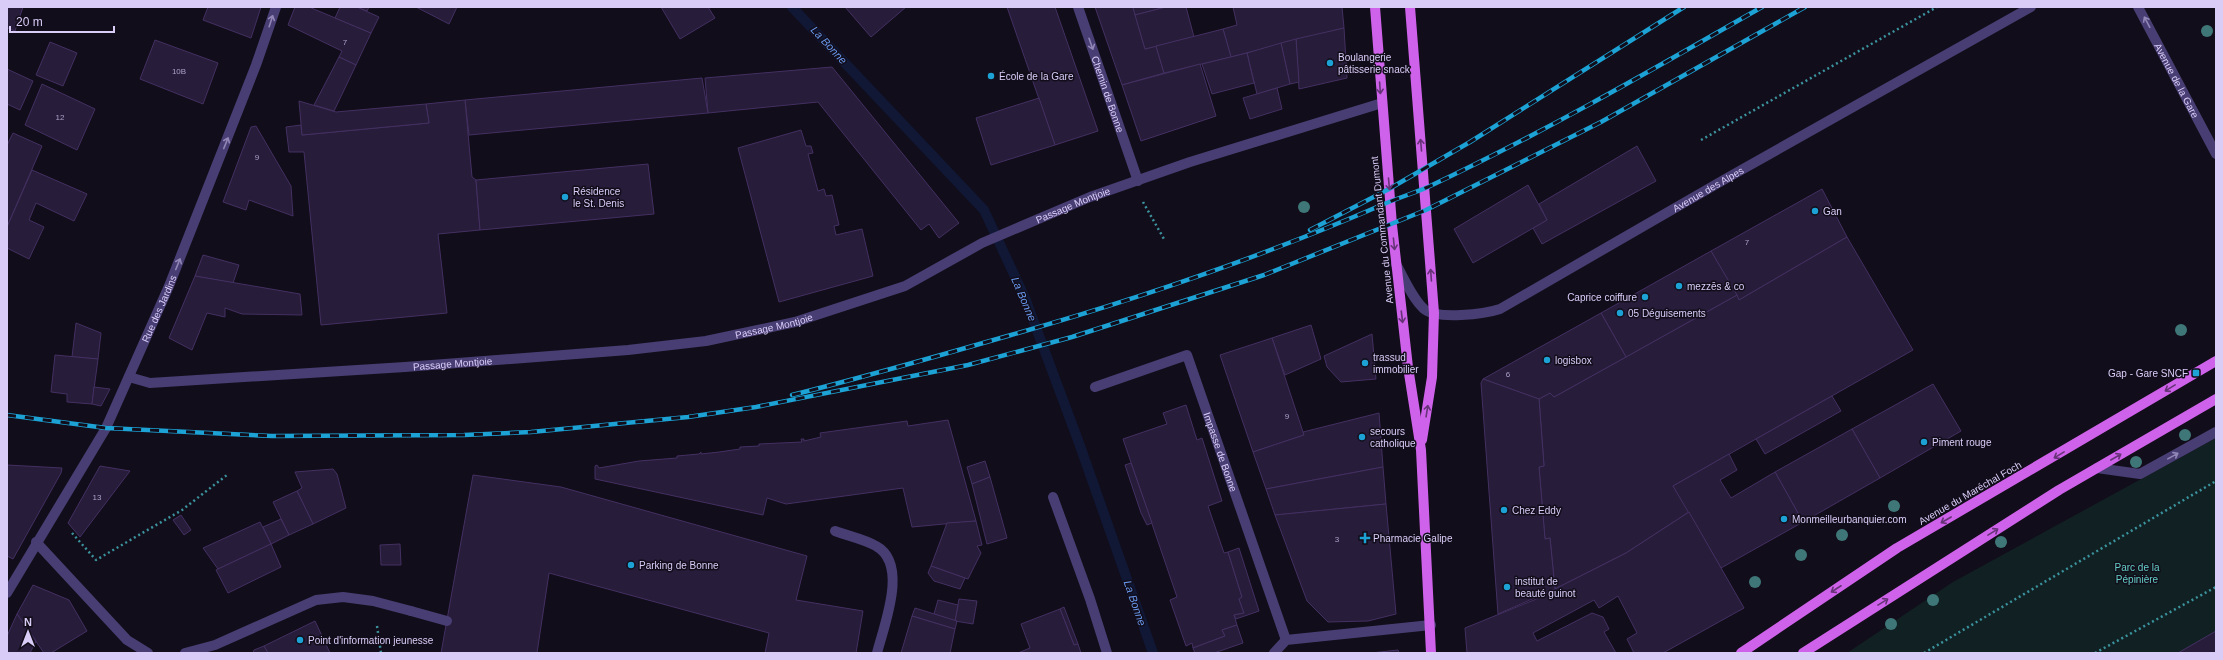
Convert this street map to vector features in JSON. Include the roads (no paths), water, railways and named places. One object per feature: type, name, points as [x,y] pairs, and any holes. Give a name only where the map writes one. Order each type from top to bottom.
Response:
[{"type":"main road","name":"Avenue du Commandant Dumont","points":[[1375,7],[1396,264],[1421,450],[1432,653]]},
{"type":"main road","name":"Avenue du Commandant Dumont","points":[[1410,7],[1434,313],[1432,377],[1421,450]]},
{"type":"main road","name":"Avenue du Maréchal Foch","points":[[1741,653],[1897,548],[2216,361]]},
{"type":"main road","points":[[1803,653],[2097,468],[2216,399]]},
{"type":"main road","name":"Avenue du Commandant Dumont","points":[[1431,625],[1438,653]]},
{"type":"street","name":"Rue des Jardins","points":[[7,593],[36,542],[55,515],[106,428],[169,286],[245,95],[276,7]]},
{"type":"street","name":"Chemin de Bonne","points":[[1078,7],[1138,181]]},
{"type":"street","name":"Avenue des Alpes","points":[[1434,313],[1484,315],[1500,309],[1727,178],[2031,7]]},
{"type":"street","name":"Avenue de la Gare","points":[[2138,7],[2216,154]]},
{"type":"street","name":"Passage Montjoie","points":[[129,377],[150,383],[349,371],[628,350],[706,341],[795,322],[905,286],[982,243],[1090,197],[1190,162],[1382,103]]},
{"type":"street","points":[[1396,264],[1420,305],[1434,313]]},
{"type":"street","name":"Impasse de Bonne","points":[[1095,387],[1187,355],[1286,640]]},
{"type":"street","points":[[2097,468],[2140,474],[2216,432]]},
{"type":"street","points":[[1053,497],[1090,599],[1106,653]]},
{"type":"street","points":[[835,531],[877,546],[888,557],[893,570],[893,585],[877,653]]},
{"type":"street","points":[[36,542],[127,640],[148,653]]},
{"type":"street","points":[[185,653],[215,645],[316,600],[343,597],[373,602],[448,621]]},
{"type":"street","points":[[1274,653],[1286,640],[1431,625]]},
{"type":"waterway","name":"La Bonne","points":[[792,7],[984,210],[1025,298],[1079,443],[1153,653]]},
{"type":"railway","points":[[1310,230],[1389,189],[1470,142],[1684,7]]},
{"type":"railway","points":[[792,395],[847,381],[1106,307],[1199,276],[1292,242],[1428,187],[1471,166],[1555,123],[1762,7]]},
{"type":"railway","points":[[7,415],[106,428],[272,436],[464,435],[531,432],[688,417],[756,407],[968,365],[1072,337],[1264,275],[1426,210],[1601,122],[1805,7]]},
{"type":"place","name":"Boulangerie pâtisserie snack","points":[[1330,63]]},
{"type":"place","name":"École de la Gare","points":[[991,76]]},
{"type":"place","name":"Résidence le St. Denis","points":[[565,197]]},
{"type":"place","name":"Gan","points":[[1815,211]]},
{"type":"place","name":"mezzēs & co","points":[[1679,286]]},
{"type":"place","name":"Caprice coiffure","points":[[1645,297]]},
{"type":"place","name":"05 Déguisements","points":[[1620,313]]},
{"type":"place","name":"logisbox","points":[[1547,360]]},
{"type":"place","name":"trassud immobilier","points":[[1365,363]]},
{"type":"place","name":"Gap - Gare SNCF","points":[[2196,373]]},
{"type":"place","name":"secours catholique","points":[[1362,437]]},
{"type":"place","name":"Piment rouge","points":[[1924,442]]},
{"type":"place","name":"Chez Eddy","points":[[1504,510]]},
{"type":"place","name":"Monmeilleurbanquier.com","points":[[1784,519]]},
{"type":"place","name":"Pharmacie Galipe","points":[[1365,538]]},
{"type":"place","name":"Parking de Bonne","points":[[631,565]]},
{"type":"place","name":"institut de beauté guinot","points":[[1507,587]]},
{"type":"place","name":"Point d'information jeunesse","points":[[300,640]]},
{"type":"park label","name":"Parc de la Pépinière","points":[[2137,572]]}]
